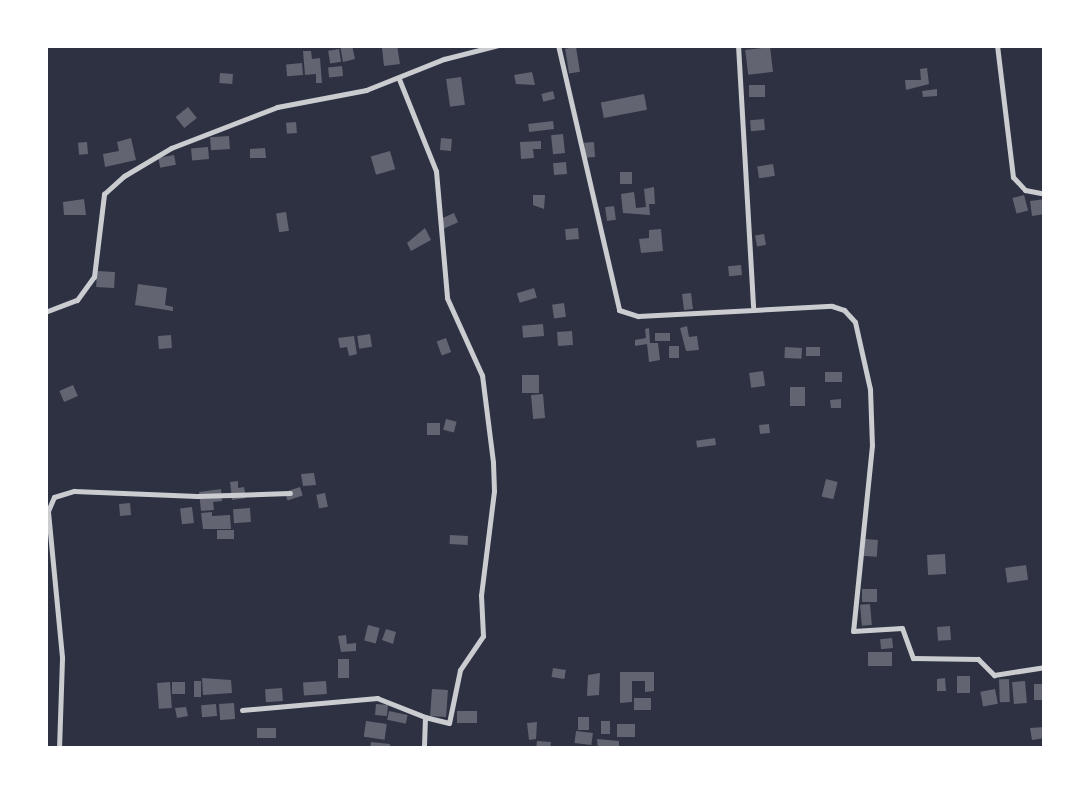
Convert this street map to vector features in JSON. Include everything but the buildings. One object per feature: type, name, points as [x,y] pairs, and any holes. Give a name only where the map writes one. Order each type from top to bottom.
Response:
[{"type":"street","points":[[45,312],[77,300],[94,278],[104,194],[124,176],[171,148],[242,119],[399,79],[444,59],[498,45]]},
{"type":"street","points":[[558,45],[620,310],[638,316],[832,306],[844,310],[862,340],[872,445],[853,631],[902,628],[913,658],[978,659],[994,675],[1045,668]]},
{"type":"street","points":[[738,45],[753,308]]},
{"type":"street","points":[[996,45],[1013,177],[1018,186],[1045,194]]},
{"type":"street","points":[[242,710],[377,698],[448,723],[460,670],[483,636],[481,595],[494,490],[482,376],[447,298],[436,172],[399,79]]},
{"type":"street","points":[[59,749],[64,704],[49,523],[54,497],[74,491],[197,496],[290,493]]},
{"type":"street","points":[[424,749],[425,718]]}]
